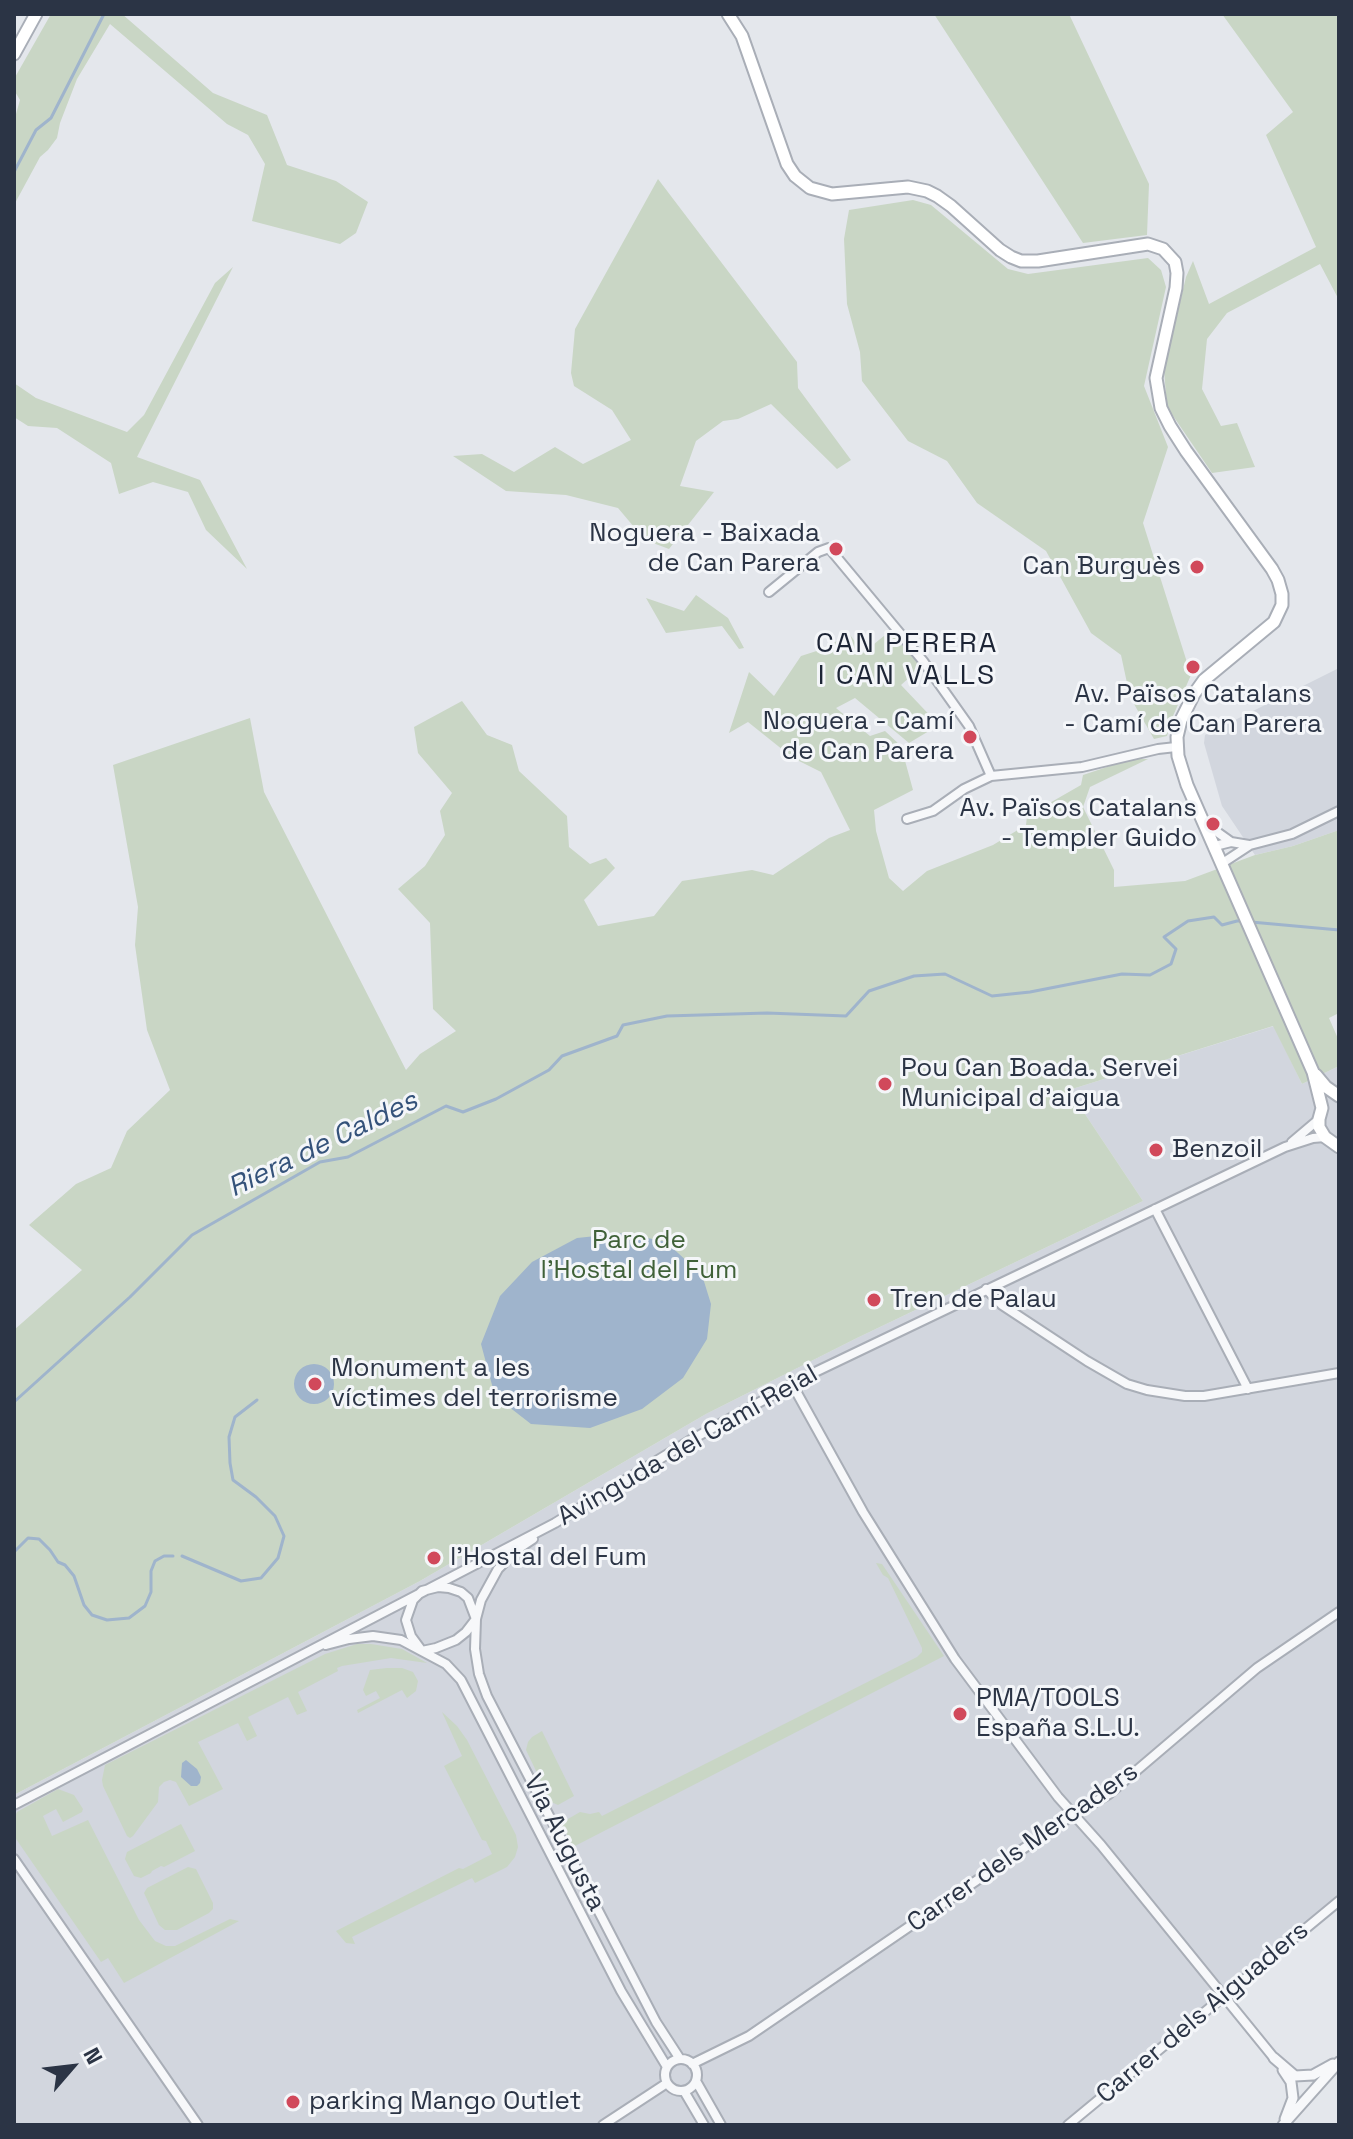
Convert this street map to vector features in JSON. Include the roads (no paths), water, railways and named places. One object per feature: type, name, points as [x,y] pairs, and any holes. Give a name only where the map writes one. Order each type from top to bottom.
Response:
[{"type":"main road","points":[[14,54],[36,14]]},
{"type":"main road","points":[[728,14],[742,36],[787,164],[795,176],[810,188],[832,194],[908,187],[927,191],[951,206],[1000,250],[1021,261],[1148,244],[1163,249],[1175,262],[1176,288],[1156,378],[1161,408],[1186,451],[1272,569],[1282,594],[1282,605],[1274,622],[1204,680],[1194,694],[1181,720],[1176,747],[1179,765],[1313,1072],[1321,1113],[1319,1127],[1334,1142]]},
{"type":"main road","points":[[1313,1072],[1339,1098],[1329,1102],[1321,1113]]},
{"type":"street","points":[[769,592],[818,552],[829,548],[923,661],[969,726],[991,776]]},
{"type":"street","points":[[907,819],[933,811],[964,789],[991,776],[1082,767],[1176,747]]},
{"type":"street","points":[[1221,864],[1250,845],[1292,834],[1339,811]]},
{"type":"street","points":[[1202,821],[1232,842]]},
{"type":"street","points":[[1214,849],[1232,842],[1250,845]]},
{"type":"street","name":"Avinguda del Camí Reial","points":[[1285,1147],[1321,1113]]},
{"type":"street","name":"Avinguda del Camí Reial","points":[[14,1805],[555,1523],[689,1441],[792,1384],[1285,1147],[1313,1138],[1334,1142]]},
{"type":"street","points":[[1155,1209],[1248,1389]]},
{"type":"street","points":[[986,1289],[1002,1305],[1087,1361],[1127,1384],[1157,1392],[1204,1396],[1339,1373]]},
{"type":"street","points":[[792,1384],[863,1512],[955,1659],[1058,1797],[1223,1995],[1291,2082],[1293,2098],[1283,2125]]},
{"type":"street","name":"Via Augusta","points":[[555,1523],[518,1549],[498,1569],[481,1600],[476,1619],[475,1649],[479,1674],[487,1696],[656,2022],[680,2059]]},
{"type":"street","points":[[422,1651],[411,1636],[406,1620],[413,1600],[422,1591],[438,1587],[461,1592],[468,1598],[476,1619]]},
{"type":"street","name":"Carrer dels Mercaders","points":[[692,2064],[749,2036],[1074,1814],[1109,1794],[1257,1668],[1339,1612]]},
{"type":"street","name":"Via Augusta","points":[[422,1651],[456,1640],[476,1619]]},
{"type":"street","name":"Via Augusta","points":[[310,1649],[373,1636],[401,1640],[446,1664],[461,1680],[621,1991],[667,2067]]},
{"type":"street","points":[[14,1859],[198,2125]]},
{"type":"street","name":"Carrer dels Aiguaders","points":[[1068,2125],[1339,1901]]},
{"type":"street","points":[[1274,2058],[1295,2076],[1313,2075],[1339,2061]]},
{"type":"street","points":[[696,2081],[690,2089],[674,2090],[667,2083],[665,2072],[674,2060],[692,2064],[696,2069],[696,2081],[721,2125]]},
{"type":"street","points":[[1283,2125],[1339,2061]]},
{"type":"street","points":[[603,2125],[667,2083]]},
{"type":"street","points":[[684,2091],[704,2125]]},
{"type":"water","points":[[625,1233],[666,1242],[702,1275],[711,1304],[707,1339],[683,1378],[642,1409],[590,1428],[531,1424],[495,1396],[481,1344],[500,1296],[532,1262],[577,1238]]},
{"type":"water","points":[[314,1364],[328,1370],[334,1384],[328,1398],[314,1404],[300,1398],[294,1384],[300,1370]]},
{"type":"water","points":[[186,1760],[201,1777],[197,1786],[191,1786],[181,1777],[182,1763]]},
{"type":"waterway","points":[[14,172],[36,130],[51,118],[104,14]]},
{"type":"waterway","name":"Riera de Caldes","points":[[14,1402],[130,1297],[192,1235],[320,1162],[348,1157],[446,1106],[463,1112],[496,1099],[549,1070],[562,1056],[617,1036],[623,1025],[667,1016],[767,1013],[846,1016],[869,991],[914,976],[945,974],[992,996],[1122,974],[1150,975],[1171,964],[1176,949],[1164,937],[1188,921],[1214,917],[1222,925],[1244,921]]},
{"type":"waterway","name":"Riera de Caldes","points":[[1251,922],[1339,930]]},
{"type":"waterway","points":[[182,1556],[241,1581],[261,1578],[278,1558],[284,1536],[275,1516],[233,1480],[230,1463],[229,1437],[235,1417],[257,1400]]},
{"type":"waterway","points":[[14,1552],[28,1538],[39,1539],[74,1576],[84,1605],[92,1615],[107,1620],[129,1618],[145,1606],[151,1592],[151,1571],[155,1561],[164,1556],[173,1556]]},
{"type":"place","name":"Noguera - Baixada de Can Parera","points":[[836,549]]},
{"type":"place","name":"Can Burguès","points":[[1197,567]]},
{"type":"place","name":"Av. Països Catalans - Camí de Can Parera","points":[[1193,667]]},
{"type":"place","name":"Noguera - Camí de Can Parera","points":[[970,737]]},
{"type":"place","name":"Av. Països Catalans - Templer Guido","points":[[1213,824]]},
{"type":"place","name":"Pou Can Boada. Servei Municipal d'aigua","points":[[885,1084]]},
{"type":"place","name":"Benzoil","points":[[1156,1150]]},
{"type":"place","name":"Tren de Palau","points":[[874,1300]]},
{"type":"place","name":"Monument a les víctimes del terrorisme","points":[[315,1384]]},
{"type":"place","name":"l'Hostal del Fum","points":[[434,1558]]},
{"type":"place","name":"PMA/TOOLS España S.L.U.","points":[[960,1714]]},
{"type":"place","name":"parking Mango Outlet","points":[[293,2102]]},
{"type":"district","name":"CAN PERERA I CAN VALLS","points":[[907,660]]},
{"type":"park label","name":"Parc de l'Hostal del Fum","points":[[639,1256]]}]
